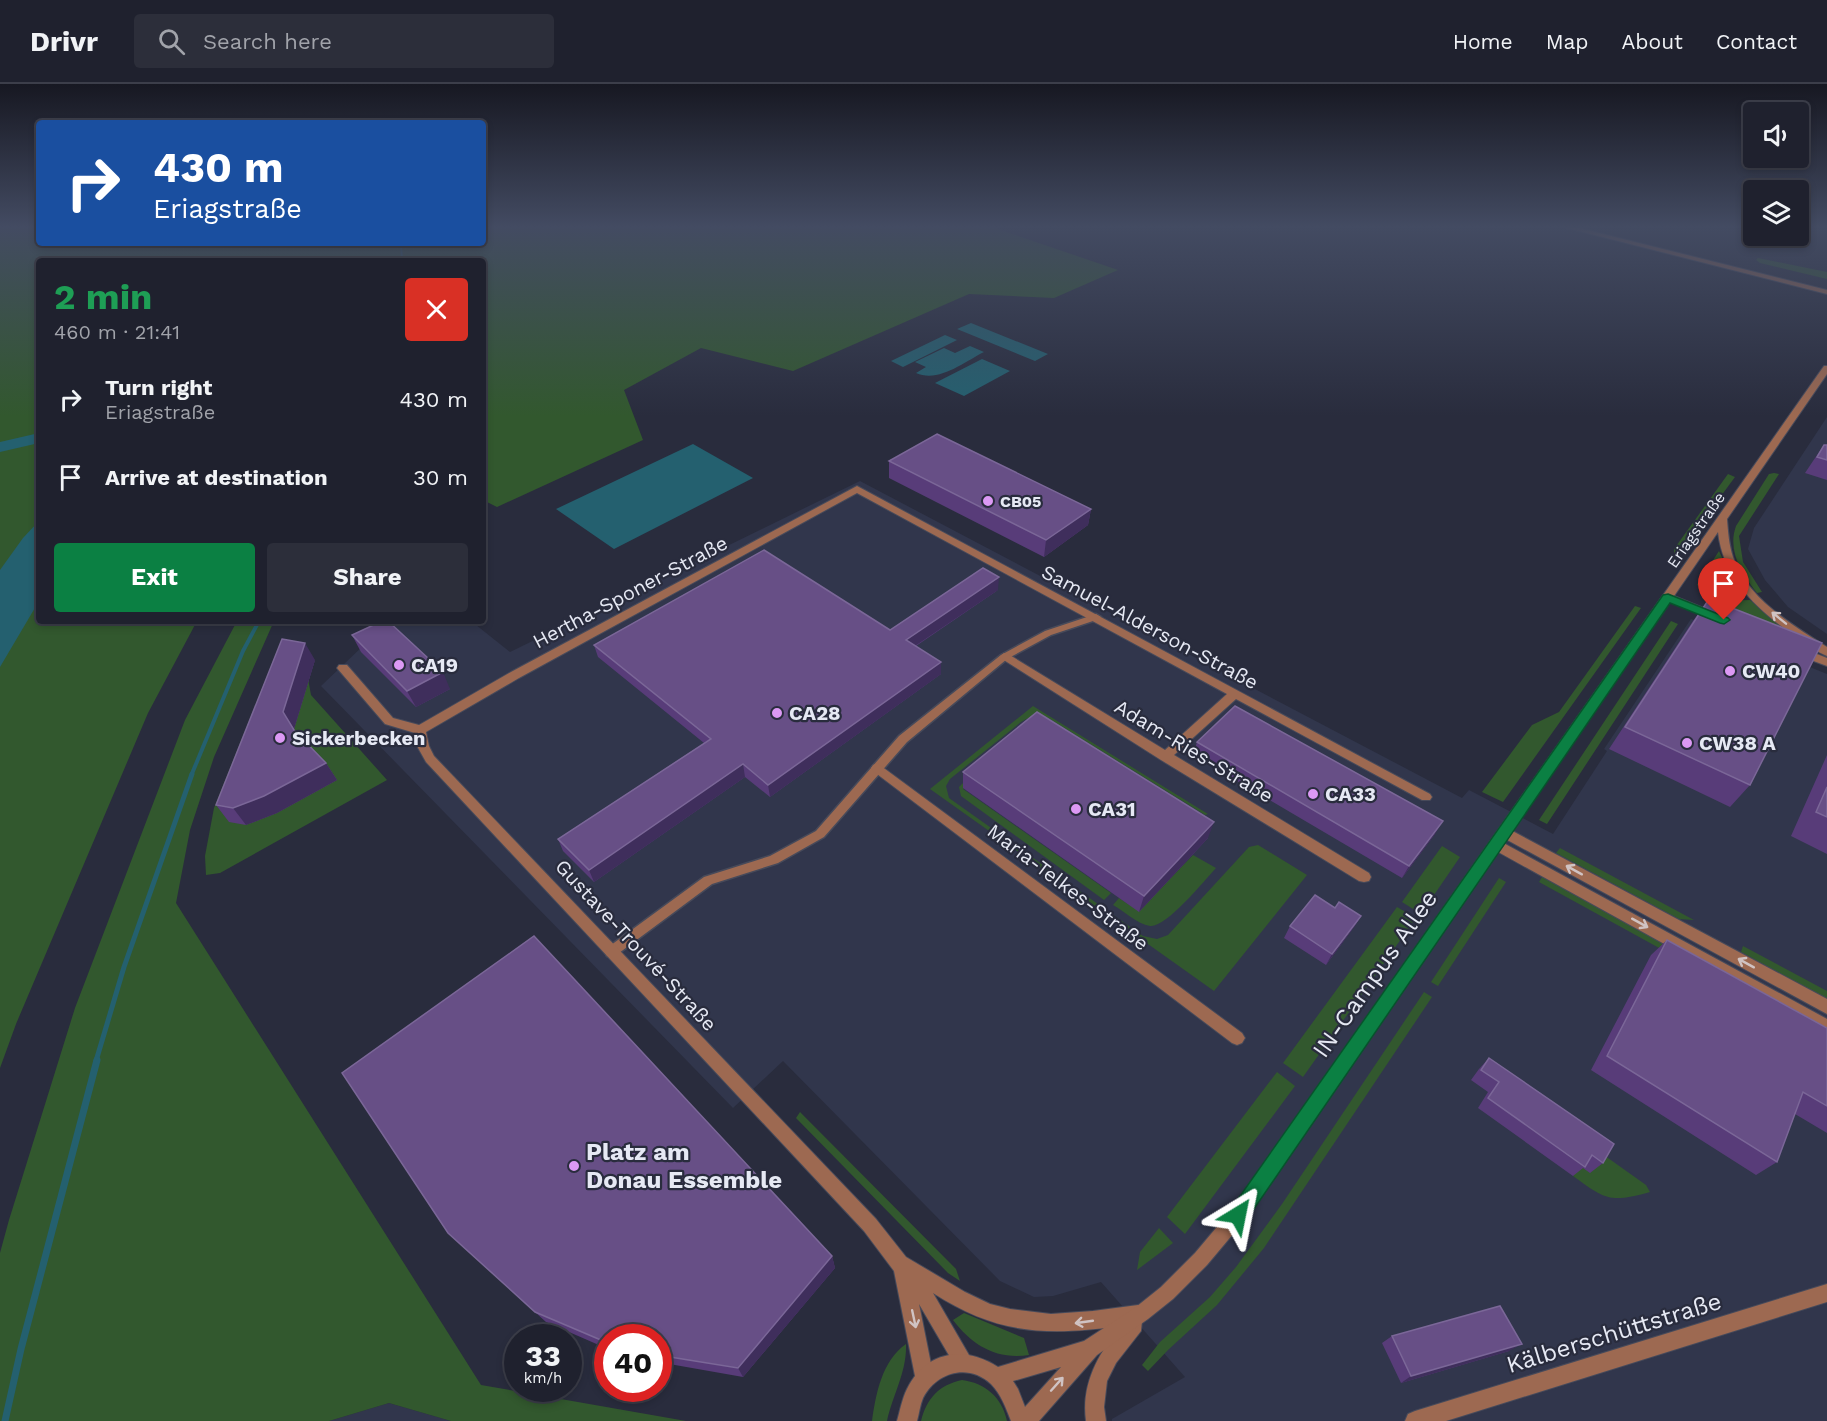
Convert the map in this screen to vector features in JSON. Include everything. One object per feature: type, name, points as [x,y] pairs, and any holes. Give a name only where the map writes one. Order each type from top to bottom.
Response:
[{"type":"street","name":"Eriagstraße","points":[[1724,620],[1668,597],[1827,368]]},
{"type":"street","name":"Samuel-Alderson-Straße","points":[[857,489],[1426,797]]},
{"type":"street","name":"Hertha-Sponer-Straße","points":[[420,730],[515,675],[857,489]]},
{"type":"street","points":[[1722,519],[1729,559],[1743,583],[1775,615],[1827,652]]},
{"type":"street","name":"IN-Campus Allee","points":[[1023,1421],[1090,1348],[1142,1313],[1186,1274],[1238,1215],[1668,597]]},
{"type":"street","points":[[611,952],[708,880],[774,860],[820,834],[903,739],[1004,657],[1048,633],[1096,617]]},
{"type":"street","points":[[1786,645],[1827,662]]},
{"type":"street","name":"Adam-Ries-Straße","points":[[1004,657],[1364,877]]},
{"type":"street","points":[[343,668],[389,721],[420,730]]},
{"type":"street","points":[[1165,757],[1234,693]]},
{"type":"street","name":"Gustave-Trouvé-Straße","points":[[420,730],[423,746],[430,759],[855,1209],[926,1299],[964,1362]]},
{"type":"street","name":"Maria-Telkes-Straße","points":[[877,768],[1237,1038]]},
{"type":"street","points":[[1500,838],[1827,1007]]},
{"type":"street","points":[[1500,838],[1827,1027]]},
{"type":"street","name":"Gustave-Trouvé-Straße","points":[[899,1263],[926,1276],[964,1302],[1012,1321],[1043,1325],[1077,1323],[1142,1313]]},
{"type":"street","name":"Gustave-Trouvé-Straße","points":[[899,1263],[909,1296],[924,1379]]},
{"type":"street","name":"Kälberschüttstraße","points":[[1415,1421],[1827,1293]]},
{"type":"street","points":[[1096,1421],[1094,1395],[1104,1365],[1142,1313]]},
{"type":"street","name":"IN-Campus Allee","points":[[999,1376],[1090,1348]]},
{"type":"street","points":[[907,1421],[915,1393],[924,1379],[936,1369],[950,1363],[964,1362],[976,1364],[999,1376],[1010,1390],[1023,1421]]},
{"type":"shaded area","points":[[971,323],[1048,354],[1035,361],[957,329]]},
{"type":"shaded area","points":[[945,335],[957,340],[903,367],[891,361]]},
{"type":"shaded area","points":[[970,346],[984,352],[942,373],[925,375],[916,373],[926,367],[915,362],[944,348],[955,353]]},
{"type":"shaded area","points":[[982,359],[1010,371],[964,396],[935,383]]},
{"type":"shaded area","points":[[1827,417],[1827,634],[1788,607],[1765,580],[1748,549],[1754,528]]},
{"type":"shaded area","points":[[36,434],[36,444],[0,452],[0,442]]},
{"type":"shaded area","points":[[693,444],[753,478],[614,549],[556,509]]},
{"type":"shaded area","points":[[860,481],[1462,798],[1469,790],[1553,834],[1607,751],[1604,749],[1691,619],[1827,674],[1827,1421],[1112,1421],[1185,1377],[1101,1282],[1053,1296],[1034,1297],[1000,1281],[783,1061],[733,1108],[321,686],[386,624],[475,624],[510,652]]},
{"type":"shaded area","points":[[36,524],[36,606],[0,667],[0,570]]},
{"type":"shaded area","points":[[389,1403],[451,1421],[329,1421]]},
{"type":"green space","points":[[0,290],[36,290],[36,624],[195,624],[148,713],[16,1024],[0,1068]]},
{"type":"green space","points":[[486,290],[1071,290],[1054,298],[969,294],[793,371],[701,348],[624,390],[643,440],[497,507],[486,502]]},
{"type":"green space","points":[[1728,474],[1735,477],[1679,553],[1674,555],[1674,549]]},
{"type":"green space","points":[[1769,474],[1779,474],[1739,536],[1743,562],[1762,592],[1757,593],[1738,562],[1733,544],[1734,535],[1736,526]]},
{"type":"green space","points":[[1719,551],[1731,577],[1743,591],[1714,592],[1697,585]]},
{"type":"green space","points":[[1750,600],[1790,633],[1715,605],[1717,601]]},
{"type":"green space","points":[[1635,606],[1641,608],[1503,802],[1482,792],[1532,725],[1559,712]]},
{"type":"green space","points":[[1671,621],[1678,624],[1547,824],[1539,820]]},
{"type":"green space","points":[[235,624],[273,624],[214,757],[190,830],[176,903],[481,1385],[504,1389],[504,1402],[578,1402],[686,1421],[451,1421],[389,1403],[329,1421],[0,1421],[0,1253],[75,1008],[185,720]]},
{"type":"green space","points":[[294,641],[302,645],[311,695],[387,780],[220,873],[206,875],[205,856],[214,808],[279,646]]},
{"type":"green space","points":[[1033,706],[1208,814],[1205,815],[1048,718],[1041,717],[1021,722],[950,779],[946,786],[949,798],[1143,936],[1157,939],[1168,935],[1249,847],[1258,845],[1307,875],[1214,991],[930,789]]},
{"type":"green space","points":[[1029,728],[963,789],[1111,893],[1104,900],[961,796],[959,787],[962,784]]},
{"type":"green space","points":[[1442,846],[1460,857],[1421,914],[1402,902]]},
{"type":"green space","points":[[1560,848],[1694,920],[1679,919],[1556,853]]},
{"type":"green space","points":[[1193,855],[1216,868],[1175,912],[1157,925],[1145,925],[1113,905],[1119,898],[1139,911]]},
{"type":"green space","points":[[1542,877],[1715,971],[1712,977],[1539,882]]},
{"type":"green space","points":[[1499,878],[1506,882],[1438,986],[1431,982]]},
{"type":"green space","points":[[1397,907],[1416,918],[1303,1077],[1283,1063]]},
{"type":"green space","points":[[1743,946],[1827,991],[1827,999],[1741,952]]},
{"type":"green space","points":[[1424,992],[1432,997],[1264,1248],[1217,1305],[1148,1371],[1142,1365],[1160,1342],[1210,1297],[1236,1267],[1282,1204]]},
{"type":"green space","points":[[1277,1072],[1295,1086],[1185,1234],[1167,1217]]},
{"type":"green space","points":[[800,1112],[956,1269],[960,1281],[948,1273],[796,1118]]},
{"type":"green space","points":[[1601,1153],[1646,1185],[1650,1192],[1626,1198],[1609,1197],[1601,1195],[1573,1176],[1579,1165],[1590,1172]]},
{"type":"green space","points":[[1159,1228],[1173,1243],[1137,1270],[1140,1252]]},
{"type":"green space","points":[[964,1313],[1024,1338],[1029,1355],[1006,1355],[986,1349],[968,1337],[953,1320]]},
{"type":"green space","points":[[906,1344],[902,1374],[887,1421],[872,1421],[878,1389],[886,1368],[891,1359]]},
{"type":"green space","points":[[962,1380],[978,1384],[997,1398],[1007,1421],[921,1421],[935,1394],[947,1385]]},
{"type":"building","name":"CB05","points":[[937,434],[1091,509],[1046,540],[889,461]]},
{"type":"building","points":[[1824,445],[1827,445],[1827,460],[1817,457]]},
{"type":"building","name":"CA28","points":[[764,550],[890,630],[983,568],[999,577],[906,640],[941,662],[768,785],[743,764],[589,870],[558,839],[711,739],[594,645]]},
{"type":"building","points":[[1709,599],[1822,643],[1750,785],[1625,727]]},
{"type":"building","name":"CA19","points":[[376,624],[391,624],[443,672],[407,691],[352,635]]},
{"type":"building","points":[[282,639],[305,643],[283,712],[294,730],[326,763],[264,796],[233,808],[216,805]]},
{"type":"building","name":"CA33","points":[[1235,706],[1443,821],[1409,866],[1197,742]]},
{"type":"building","name":"CA31","points":[[1037,712],[1214,822],[1144,896],[963,772]]},
{"type":"building","points":[[1827,787],[1827,817],[1816,812]]},
{"type":"building","points":[[1315,895],[1335,908],[1339,902],[1361,916],[1332,954],[1290,926]]},
{"type":"building","name":"Platz am Donau Essemble","points":[[534,936],[832,1256],[738,1368],[672,1357],[672,1324],[594,1324],[594,1337],[582,1332],[582,1324],[563,1324],[535,1312],[448,1233],[342,1073]]},
{"type":"building","points":[[1667,940],[1827,1028],[1827,1106],[1803,1092],[1777,1162],[1607,1056]]},
{"type":"building","points":[[1489,1058],[1614,1144],[1603,1163],[1592,1155],[1585,1167],[1488,1098],[1499,1082],[1481,1070]]},
{"type":"building","points":[[1500,1306],[1522,1344],[1411,1376],[1392,1336]]},
{"type":"waterway","points":[[191,776],[243,651],[257,624]]},
{"type":"waterway","points":[[96,1061],[124,967],[192,774]]},
{"type":"waterway","points":[[5,1421],[21,1349],[97,1060]]},
{"type":"place","name":"CB05","points":[[988,501]]},
{"type":"place","name":"CA19","points":[[399,665]]},
{"type":"place","name":"CW40","points":[[1730,671]]},
{"type":"place","name":"CA28","points":[[777,713]]},
{"type":"place","name":"Sickerbecken","points":[[280,738]]},
{"type":"place","name":"CW38 A","points":[[1687,743]]},
{"type":"place","name":"CA33","points":[[1313,794]]},
{"type":"place","name":"CA31","points":[[1076,809]]},
{"type":"place","name":"Platz am Donau Essemble","points":[[574,1166]]},
{"type":"route","points":[[1238,1215],[1668,597],[1724,620]]}]
